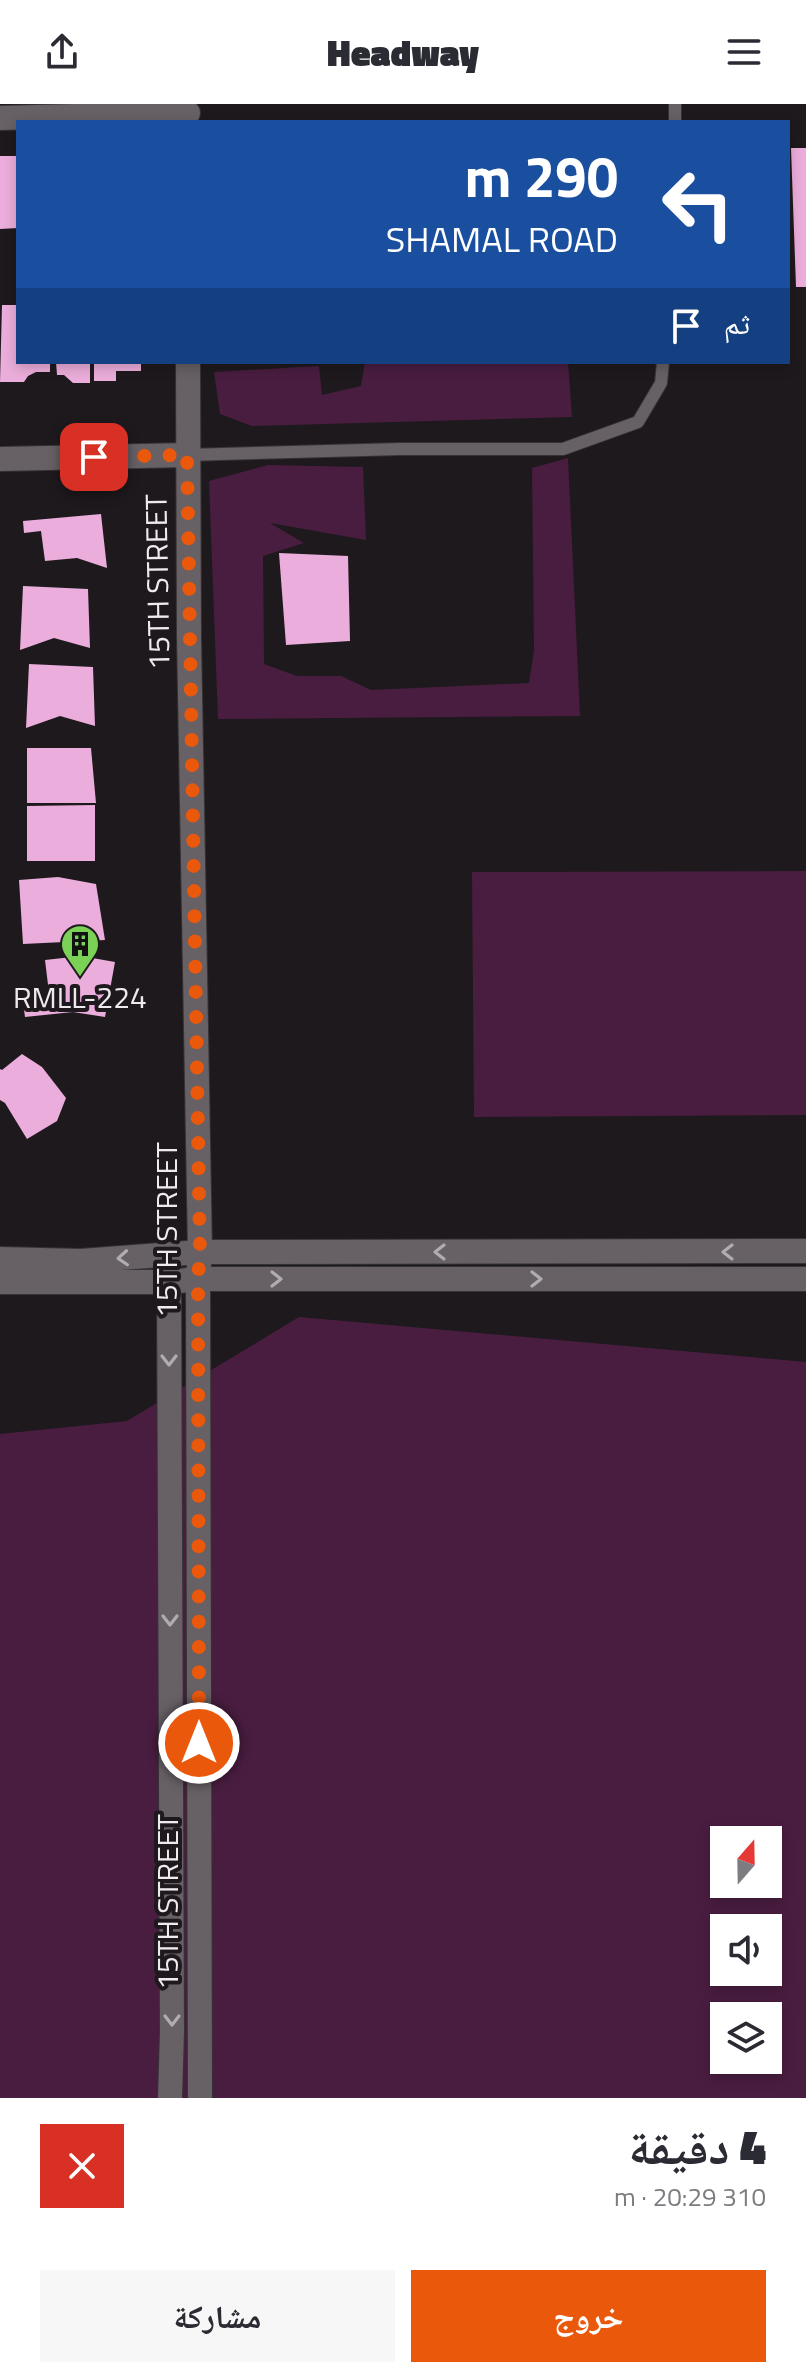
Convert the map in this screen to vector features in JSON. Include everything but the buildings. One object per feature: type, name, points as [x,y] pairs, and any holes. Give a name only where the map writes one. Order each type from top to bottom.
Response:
[{"type":"street","points":[[0,118],[188,113]]},
{"type":"street","name":"15TH STREET","points":[[188,364],[200,1252],[200,2098]]},
{"type":"street","points":[[0,459],[187,455]]},
{"type":"street","points":[[0,1259],[81,1261],[200,1252],[806,1251]]},
{"type":"street","points":[[0,1282],[806,1279]]},
{"type":"street","points":[[169,1282],[170,2098]]},
{"type":"lane","points":[[187,455],[400,449],[563,449],[638,422],[661,383],[663,364]]},
{"type":"shaded area","points":[[365,364],[568,364],[572,417],[252,426],[220,414],[214,372],[319,366],[322,395],[361,386]]},
{"type":"shaded area","points":[[568,458],[580,716],[218,719],[209,481],[268,465],[363,467],[366,540],[270,523],[304,543],[263,556],[264,664],[297,676],[341,676],[371,690],[529,683],[534,650],[532,468]]},
{"type":"shaded area","points":[[806,871],[806,1115],[474,1117],[472,872]]},
{"type":"shaded area","points":[[299,1317],[806,1362],[806,2098],[0,2098],[0,1434],[127,1421]]},
{"type":"place","name":"RMLL-224","points":[[80,978]]},
{"type":"route","points":[[94,457],[187,455],[200,1252],[199,1743]]}]
